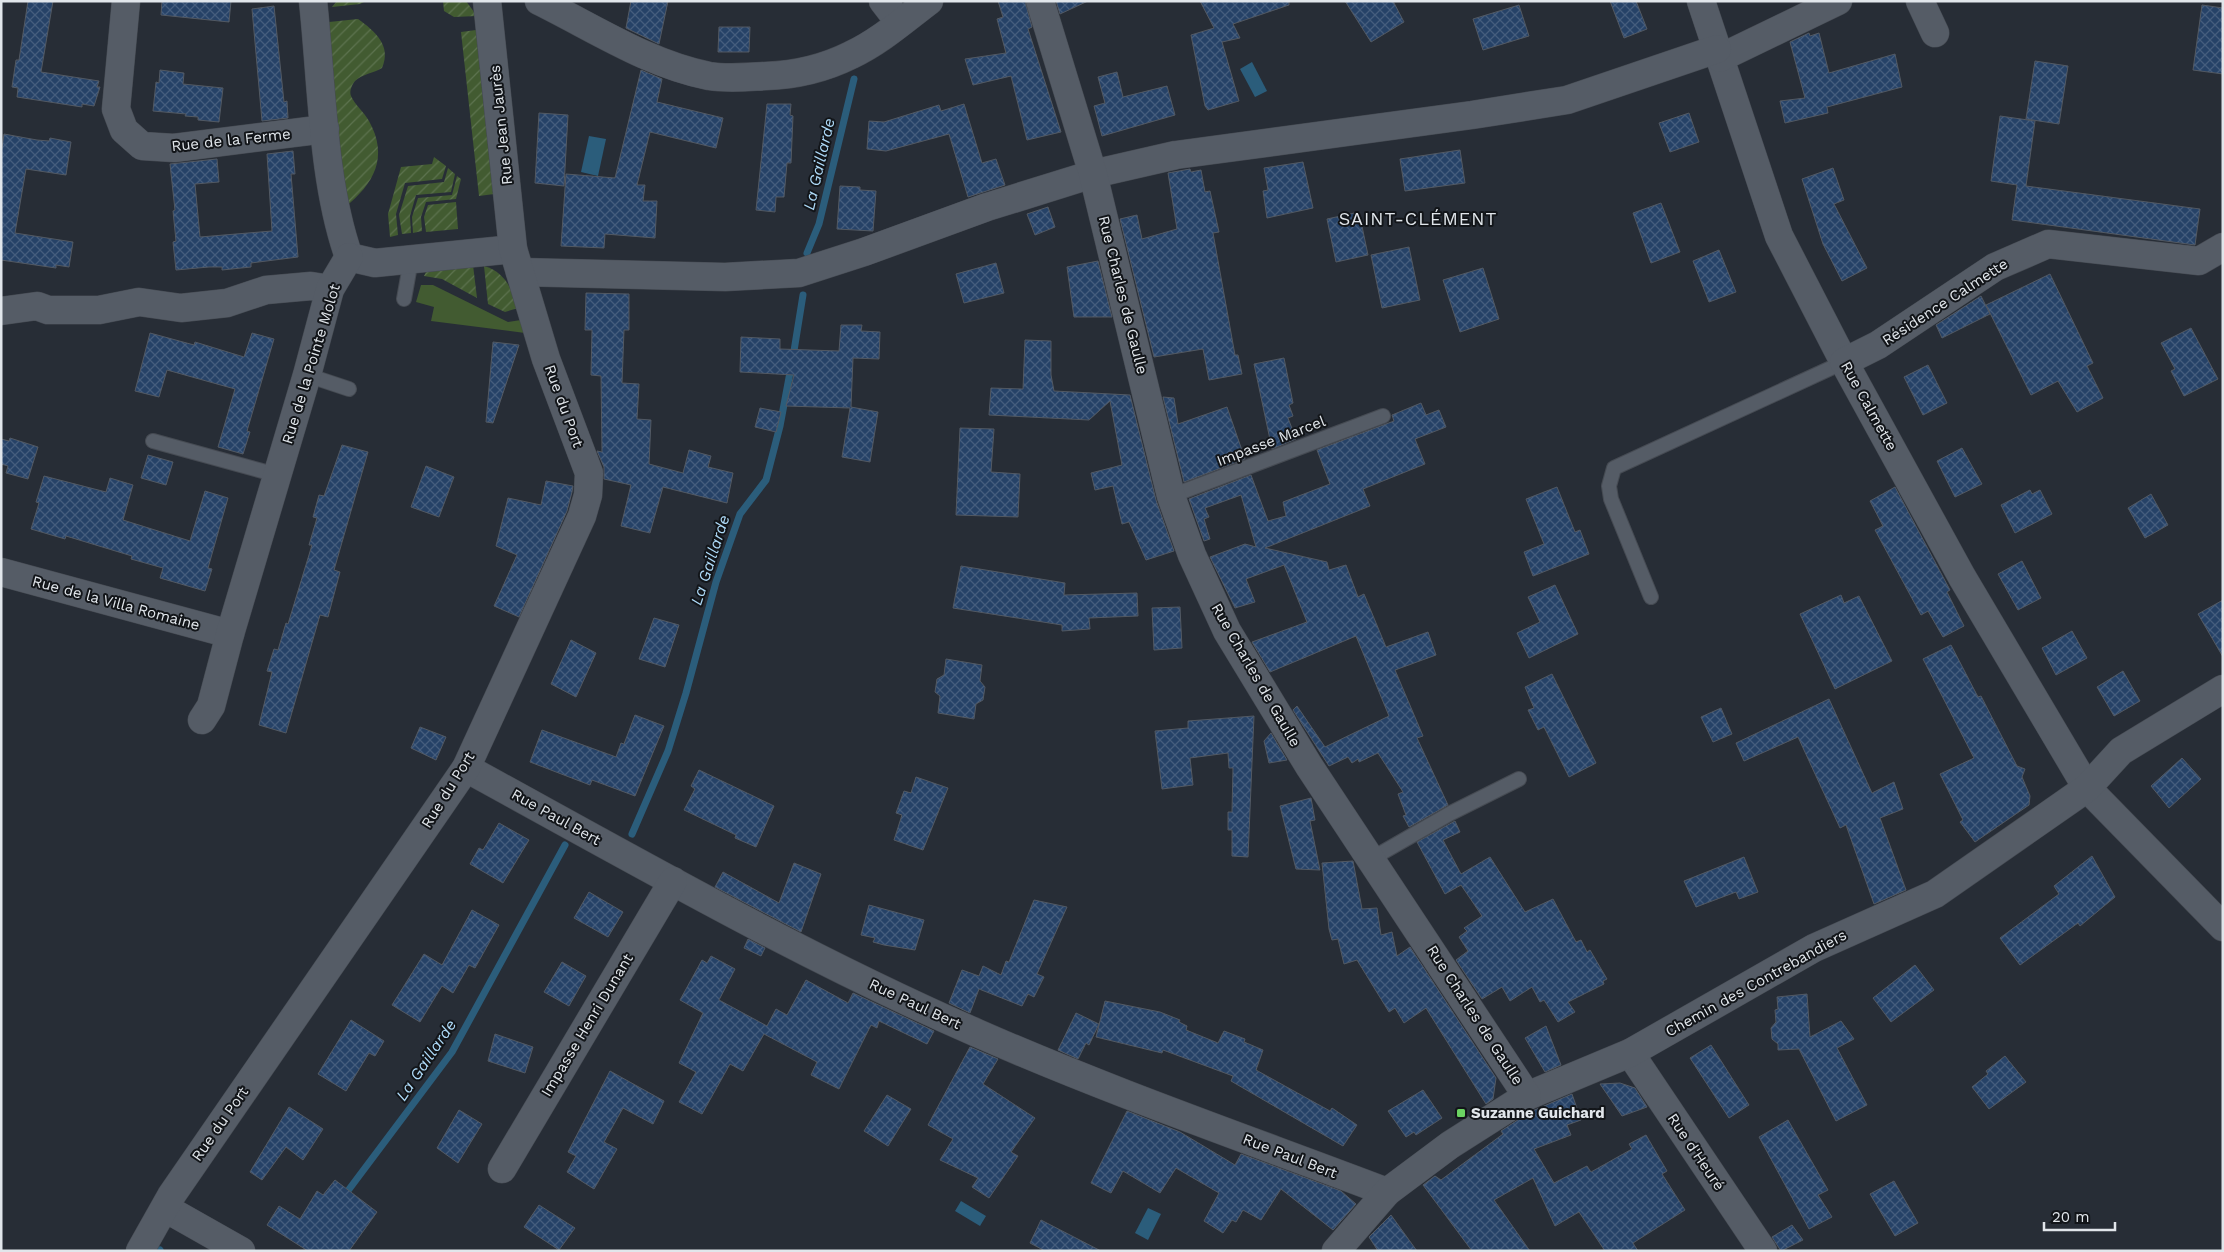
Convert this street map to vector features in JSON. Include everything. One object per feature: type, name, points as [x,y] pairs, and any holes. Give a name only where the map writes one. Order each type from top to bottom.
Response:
[{"type":"street","name":"Rue de la Ferme","points":[[126,1],[116,110],[124,130],[142,146],[174,148],[325,129]]},
{"type":"street","points":[[312,1],[325,129],[338,225],[349,257],[375,263],[411,260],[516,261],[725,277],[799,273],[864,252],[996,204],[1093,174],[1176,155],[1472,115],[1567,100],[1718,53],[1838,1]]},
{"type":"street","name":"Rue Jean Jaurès","points":[[487,1],[516,261]]},
{"type":"street","points":[[539,1],[661,62],[710,76],[734,78],[798,72],[838,61],[863,49],[929,1]]},
{"type":"street","points":[[883,1],[900,22]]},
{"type":"street","name":"Rue Charles de Gaulle","points":[[1040,1],[1093,174],[1171,496],[1192,555],[1227,630],[1309,766],[1527,1096]]},
{"type":"street","name":"Rue Calmette","points":[[1702,1],[1779,236],[1844,362],[1962,576],[2087,788],[2223,927]]},
{"type":"street","points":[[1920,1],[1935,34]]},
{"type":"street","name":"Résidence Calmette","points":[[1844,362],[1878,345],[1995,267],[2048,244],[2199,261],[2223,247]]},
{"type":"street","name":"Rue de la Pointe Molot","points":[[202,720],[211,706],[330,289],[349,257]]},
{"type":"street","name":"Rue du Port","points":[[140,1251],[165,1208],[466,768],[582,516],[588,494],[589,473],[546,359],[516,261]]},
{"type":"street","points":[[1,311],[37,306],[48,310],[99,310],[139,302],[181,308],[227,303],[266,290],[311,286],[330,289]]},
{"type":"street","name":"Rue de la Villa Romaine","points":[[1,572],[230,634]]},
{"type":"street","name":"Chemin des Contrebandiers","points":[[1336,1251],[1387,1192],[1450,1145],[1527,1096],[1630,1053],[1814,948],[1935,894],[2087,788],[2121,751],[2223,688]]},
{"type":"street","name":"Rue Paul Bert","points":[[466,768],[672,882],[784,941],[977,1033],[1116,1089],[1387,1192]]},
{"type":"street","name":"Impasse Henri Dunant","points":[[502,1169],[672,882]]},
{"type":"street","name":"Rue d'Heuré","points":[[1630,1053],[1763,1251]]},
{"type":"street","points":[[165,1208],[241,1251]]},
{"type":"lane","points":[[404,299],[411,260]]},
{"type":"lane","points":[[1650,597],[1611,499],[1609,486],[1614,468],[1844,362]]},
{"type":"lane","points":[[307,375],[349,389]]},
{"type":"lane","name":"Impasse Marcel","points":[[1171,496],[1383,416]]},
{"type":"lane","points":[[153,440],[277,475]]},
{"type":"lane","points":[[1371,859],[1452,813],[1519,779]]},
{"type":"green space","points":[[337,1],[366,1],[360,4],[332,7]]},
{"type":"green space","points":[[443,1],[466,1],[477,16],[454,17],[444,11]]},
{"type":"green space","points":[[358,19],[376,34],[380,40],[385,53],[385,60],[382,68],[358,79],[351,88],[351,96],[369,121],[375,134],[378,158],[371,179],[364,189],[345,207],[326,26],[329,22]]},
{"type":"green space","points":[[476,30],[494,194],[479,196],[461,32]]},
{"type":"green space","points":[[434,157],[446,166],[442,179],[405,183],[396,214],[398,235],[390,237],[388,214],[401,167],[432,164]]},
{"type":"green space","points":[[448,168],[455,174],[451,192],[416,195],[410,216],[411,233],[402,234],[399,215],[408,186],[444,182]]},
{"type":"green space","points":[[457,176],[461,179],[456,199],[426,202],[421,217],[422,231],[413,233],[412,217],[418,198],[452,195]]},
{"type":"green space","points":[[456,202],[458,229],[426,232],[424,217],[428,205]]},
{"type":"green space","points":[[473,265],[477,298],[442,279],[424,276],[426,272]]},
{"type":"green space","points":[[484,266],[497,272],[507,282],[518,308],[505,312],[488,304]]},
{"type":"green space","points":[[421,285],[433,285],[508,322],[521,320],[525,333],[431,321],[434,307],[416,302]]},
{"type":"water","points":[[1252,62],[1267,91],[1255,97],[1240,69]]},
{"type":"water","points":[[589,136],[606,139],[598,176],[581,172]]},
{"type":"water","points":[[961,1201],[986,1216],[980,1226],[955,1211]]},
{"type":"water","points":[[1148,1208],[1161,1214],[1148,1240],[1135,1233]]},
{"type":"building","points":[[28,1],[53,1],[41,72],[99,81],[97,87],[100,87],[94,106],[82,104],[82,107],[17,97],[18,88],[12,87],[16,60],[19,60]]},
{"type":"building","points":[[162,1],[231,1],[229,22],[161,15]]},
{"type":"building","points":[[631,1],[668,1],[659,44],[626,28]]},
{"type":"building","points":[[998,1],[1025,1],[1032,27],[1028,29],[1061,132],[1027,140],[1011,76],[973,85],[965,59],[1006,53],[997,19],[1003,17]]},
{"type":"building","points":[[1056,1],[1088,1],[1060,14]]},
{"type":"building","points":[[1200,1],[1289,1],[1289,5],[1233,24],[1240,38],[1222,42],[1239,101],[1208,110],[1205,106],[1191,35],[1214,28]]},
{"type":"building","points":[[1345,1],[1393,1],[1404,22],[1371,42]]},
{"type":"building","points":[[1610,1],[1636,1],[1647,29],[1624,38]]},
{"type":"building","points":[[1519,5],[1529,36],[1483,50],[1473,19]]},
{"type":"building","points":[[2202,5],[2223,8],[2223,74],[2193,70]]},
{"type":"building","points":[[274,6],[284,102],[287,101],[288,118],[262,121],[252,9]]},
{"type":"building","points":[[719,27],[750,27],[749,52],[718,52]]},
{"type":"building","points":[[1809,33],[1810,36],[1819,33],[1829,73],[1895,54],[1902,87],[1827,107],[1828,113],[1785,123],[1780,101],[1805,98],[1790,42]]},
{"type":"building","points":[[2035,61],[2068,66],[2059,124],[2026,119]]},
{"type":"building","points":[[160,70],[184,73],[183,84],[223,88],[219,122],[198,120],[198,117],[185,116],[186,114],[153,111],[156,82],[159,83]]},
{"type":"building","points":[[641,70],[662,79],[657,102],[723,118],[716,148],[650,132],[637,185],[645,185],[643,201],[657,201],[655,238],[605,234],[604,248],[561,246],[566,174],[615,178]]},
{"type":"building","points":[[1117,72],[1123,97],[1167,86],[1175,115],[1102,136],[1094,106],[1105,103],[1098,77]]},
{"type":"building","points":[[767,104],[791,104],[790,115],[793,116],[791,163],[787,163],[784,197],[776,197],[775,212],[756,210]]},
{"type":"building","points":[[964,104],[982,163],[996,159],[1005,185],[968,197],[949,134],[886,151],[867,149],[869,121],[884,122],[939,105],[941,111]]},
{"type":"building","points":[[539,113],[568,115],[564,186],[535,183]]},
{"type":"building","points":[[1689,113],[1699,142],[1670,152],[1659,123]]},
{"type":"building","points":[[2000,116],[2035,121],[2026,186],[2200,209],[2195,245],[2012,220],[2017,185],[1991,181]]},
{"type":"building","points":[[4,134],[37,140],[49,141],[50,138],[71,142],[66,175],[26,169],[15,233],[73,242],[69,267],[56,265],[56,268],[1,260],[1,154]]},
{"type":"building","points":[[1460,150],[1465,183],[1405,191],[1400,159]]},
{"type":"building","points":[[293,151],[295,174],[291,174],[298,257],[251,263],[251,267],[222,270],[222,267],[209,267],[176,270],[173,242],[176,241],[173,211],[175,210],[170,164],[217,159],[219,182],[195,184],[200,237],[272,231],[267,154]]},
{"type":"building","points":[[1303,162],[1313,208],[1267,218],[1263,191],[1268,190],[1264,168]]},
{"type":"building","points":[[1833,168],[1844,200],[1834,204],[1867,268],[1842,281],[1823,244],[1802,179]]},
{"type":"building","points":[[1190,169],[1191,172],[1201,170],[1205,192],[1210,191],[1219,232],[1213,233],[1235,355],[1238,355],[1242,374],[1209,380],[1203,349],[1154,357],[1120,219],[1137,215],[1142,239],[1177,229],[1168,173]]},
{"type":"building","points":[[840,186],[860,187],[860,190],[876,191],[873,231],[837,229]]},
{"type":"building","points":[[1661,203],[1680,252],[1651,263],[1633,213]]},
{"type":"building","points":[[1048,207],[1055,227],[1035,235],[1027,214]]},
{"type":"building","points":[[1359,212],[1368,255],[1336,262],[1327,219]]},
{"type":"building","points":[[1409,247],[1420,300],[1382,308],[1371,255]]},
{"type":"building","points":[[1719,250],[1736,292],[1709,302],[1693,261]]},
{"type":"building","points":[[1098,261],[1112,317],[1074,317],[1067,267]]},
{"type":"building","points":[[996,263],[1004,293],[964,303],[956,274]]},
{"type":"building","points":[[1483,268],[1499,319],[1460,332],[1443,280]]},
{"type":"building","points":[[2050,274],[2093,363],[2087,366],[2103,398],[2077,412],[2058,381],[2031,395],[1986,305]]},
{"type":"building","points":[[586,293],[629,294],[629,330],[624,330],[622,383],[639,384],[637,419],[651,420],[649,464],[683,473],[689,450],[711,456],[708,467],[733,473],[727,503],[663,487],[650,533],[621,526],[631,485],[604,479],[604,467],[597,451],[602,452],[601,376],[591,375],[592,330],[585,330]]},
{"type":"building","points":[[1981,296],[1990,314],[1942,338],[1936,325]]},
{"type":"building","points":[[841,325],[862,325],[861,331],[880,332],[879,359],[853,358],[851,407],[878,412],[870,462],[842,457],[850,408],[786,406],[794,375],[740,372],[741,337],[780,339],[780,349],[839,351]]},
{"type":"building","points":[[2191,328],[2218,379],[2184,396],[2171,371],[2175,369],[2161,343]]},
{"type":"building","points":[[150,333],[194,345],[195,342],[244,357],[252,333],[274,339],[247,431],[250,432],[243,454],[218,447],[235,389],[167,370],[159,397],[135,391]]},
{"type":"building","points":[[1025,340],[1051,341],[1051,375],[1054,391],[1130,395],[1156,500],[1174,551],[1146,560],[1129,522],[1122,524],[1113,486],[1095,490],[1091,473],[1122,465],[1110,401],[1089,420],[989,415],[991,388],[1023,389]]},
{"type":"building","points":[[493,342],[519,345],[493,423],[486,422]]},
{"type":"building","points":[[1284,358],[1293,403],[1289,405],[1293,416],[1288,418],[1296,439],[1272,449],[1254,364]]},
{"type":"building","points":[[1928,365],[1947,403],[1923,415],[1904,377]]},
{"type":"building","points":[[1163,397],[1174,398],[1178,424],[1227,407],[1245,459],[1184,482]]},
{"type":"building","points":[[1421,403],[1426,415],[1439,410],[1446,427],[1415,439],[1425,464],[1363,489],[1370,506],[1265,548],[1327,562],[1329,570],[1346,565],[1358,597],[1364,594],[1386,647],[1428,632],[1436,655],[1395,670],[1423,736],[1417,738],[1448,805],[1409,827],[1403,816],[1406,815],[1398,794],[1403,792],[1378,753],[1359,762],[1358,759],[1352,763],[1348,757],[1329,766],[1293,710],[1297,706],[1325,747],[1389,716],[1356,636],[1270,672],[1252,642],[1307,622],[1284,565],[1246,579],[1255,602],[1235,608],[1210,557],[1245,544],[1256,547],[1241,495],[1205,508],[1209,517],[1204,519],[1210,539],[1204,541],[1189,499],[1251,475],[1268,521],[1286,516],[1283,502],[1330,484],[1317,450],[1394,421],[1392,415]]},
{"type":"building","points":[[760,408],[781,412],[776,432],[755,427]]},
{"type":"building","points":[[960,428],[994,429],[991,472],[1020,474],[1018,517],[956,515]]},
{"type":"building","points":[[10,438],[38,447],[28,479],[6,473],[8,466],[1,464],[1,439],[9,441]]},
{"type":"building","points":[[342,445],[368,452],[334,570],[340,572],[328,617],[320,615],[286,733],[259,725],[272,672],[267,671],[274,649],[278,650],[286,623],[288,624],[312,545],[309,545],[317,518],[313,517],[319,495],[324,496]]},
{"type":"building","points":[[1962,448],[1982,484],[1955,497],[1937,461]]},
{"type":"building","points":[[148,455],[173,462],[166,485],[141,478]]},
{"type":"building","points":[[426,466],[454,477],[439,517],[411,507]]},
{"type":"building","points":[[44,476],[106,492],[110,478],[133,485],[123,520],[190,541],[205,491],[228,498],[208,568],[212,569],[205,591],[160,578],[163,568],[131,559],[132,556],[66,536],[65,539],[31,529],[39,503],[36,502]]},
{"type":"building","points":[[546,481],[573,486],[572,492],[567,511],[519,617],[494,606],[517,555],[496,546],[508,498],[541,505]]},
{"type":"building","points":[[1557,487],[1575,532],[1580,530],[1589,554],[1533,576],[1524,552],[1544,544],[1526,499]]},
{"type":"building","points":[[1895,487],[1950,590],[1947,592],[1964,626],[1943,637],[1928,611],[1921,615],[1875,530],[1883,526],[1870,501]]},
{"type":"building","points":[[2030,490],[2032,494],[2040,490],[2052,514],[2015,533],[2001,505]]},
{"type":"building","points":[[2151,494],[2168,525],[2145,538],[2128,508]]},
{"type":"building","points":[[2022,561],[2041,598],[2018,610],[1998,574]]},
{"type":"building","points":[[961,566],[1065,583],[1064,595],[1137,593],[1138,616],[1089,618],[1090,629],[1062,631],[1062,625],[953,608]]},
{"type":"building","points":[[1555,585],[1578,634],[1529,658],[1517,633],[1540,622],[1528,597]]},
{"type":"building","points":[[1841,595],[1844,603],[1859,596],[1892,661],[1835,689],[1800,614]]},
{"type":"building","points":[[2223,600],[2223,657],[2198,614]]},
{"type":"building","points":[[1180,607],[1182,648],[1154,650],[1152,608]]},
{"type":"building","points":[[654,618],[679,625],[665,667],[639,659]]},
{"type":"building","points":[[2072,631],[2087,658],[2056,675],[2042,648]]},
{"type":"building","points":[[571,640],[596,653],[576,697],[551,684]]},
{"type":"building","points":[[1951,645],[1978,697],[1981,696],[2017,766],[2025,769],[2022,777],[2030,796],[2029,805],[1975,842],[1960,822],[1963,820],[1940,774],[1974,758],[1923,659]]},
{"type":"building","points":[[946,659],[982,665],[980,681],[985,687],[983,700],[976,704],[974,719],[938,713],[940,696],[935,692],[937,679],[944,675]]},
{"type":"building","points":[[2123,671],[2140,701],[2114,716],[2097,687]]},
{"type":"building","points":[[1552,674],[1596,763],[1569,777],[1544,727],[1538,730],[1528,710],[1534,708],[1525,687]]},
{"type":"building","points":[[1829,699],[1872,793],[1894,782],[1903,809],[1880,818],[1906,890],[1874,904],[1846,825],[1840,828],[1798,737],[1744,761],[1736,743]]},
{"type":"building","points":[[1721,708],[1732,734],[1713,742],[1701,717]]},
{"type":"building","points":[[635,715],[664,726],[635,796],[592,780],[590,785],[530,762],[542,730],[616,757],[621,743],[624,744]]},
{"type":"building","points":[[1254,716],[1248,857],[1232,856],[1232,830],[1228,830],[1228,812],[1232,812],[1233,768],[1229,768],[1228,753],[1190,758],[1193,785],[1162,789],[1155,731],[1188,728],[1188,721]]},
{"type":"building","points":[[420,727],[446,737],[436,760],[411,748]]},
{"type":"building","points":[[1271,733],[1287,760],[1269,763],[1264,741]]},
{"type":"building","points":[[2182,758],[2201,779],[2169,808],[2151,786]]},
{"type":"building","points":[[699,770],[774,806],[756,847],[735,838],[736,835],[684,810],[695,789],[691,786]]},
{"type":"building","points":[[916,777],[948,788],[923,850],[894,840],[902,815],[896,813],[904,791],[911,793]]},
{"type":"building","points":[[1311,798],[1315,820],[1310,821],[1320,870],[1296,869],[1280,806]]},
{"type":"building","points":[[1455,821],[1460,832],[1443,840],[1461,874],[1490,857],[1525,912],[1553,899],[1576,942],[1581,940],[1587,952],[1590,950],[1607,979],[1603,981],[1604,984],[1568,1002],[1575,1012],[1558,1022],[1544,1000],[1540,1002],[1532,987],[1510,1001],[1502,987],[1482,999],[1456,960],[1468,951],[1459,937],[1467,931],[1464,928],[1482,916],[1461,885],[1445,894],[1417,842]]},
{"type":"building","points":[[499,823],[529,840],[503,883],[470,864],[479,848],[483,850]]},
{"type":"building","points":[[2092,856],[2115,897],[2080,926],[2078,923],[2020,965],[2000,938],[2059,894],[2054,886]]},
{"type":"building","points":[[1744,857],[1758,892],[1739,899],[1736,892],[1696,907],[1684,881]]},
{"type":"building","points":[[1353,861],[1362,909],[1377,908],[1381,935],[1392,932],[1397,956],[1410,947],[1496,1078],[1493,1099],[1486,1104],[1426,1008],[1404,1023],[1395,1008],[1389,1012],[1357,960],[1344,964],[1338,939],[1332,940],[1329,929],[1322,863]]},
{"type":"building","points":[[794,863],[821,874],[801,932],[715,887],[723,872],[779,903]]},
{"type":"building","points":[[589,892],[623,912],[608,937],[574,918]]},
{"type":"building","points":[[1034,900],[1067,907],[1037,974],[1044,977],[1034,997],[1028,994],[1022,1006],[979,989],[970,1013],[949,1003],[962,970],[979,976],[983,966],[1001,975],[1006,961],[1009,962]]},
{"type":"building","points":[[869,905],[924,920],[915,950],[873,942],[875,938],[861,935]]},
{"type":"building","points":[[472,910],[499,925],[475,968],[469,965],[453,993],[442,986],[420,1022],[392,1005],[424,954],[442,965]]},
{"type":"building","points":[[748,939],[765,948],[761,956],[744,948]]},
{"type":"building","points":[[711,956],[735,969],[719,1000],[767,1026],[776,1009],[787,1015],[806,980],[848,1003],[853,993],[934,1031],[927,1044],[879,1021],[877,1028],[871,1025],[839,1089],[811,1075],[817,1062],[764,1034],[743,1071],[730,1064],[702,1114],[679,1102],[696,1072],[679,1063],[703,1013],[680,1000],[702,960],[707,963]]},
{"type":"building","points":[[562,962],[586,976],[569,1006],[544,992]]},
{"type":"building","points":[[1915,965],[1934,990],[1891,1022],[1873,998]]},
{"type":"building","points":[[1807,994],[1810,1037],[1841,1021],[1854,1039],[1837,1048],[1867,1105],[1836,1121],[1799,1049],[1778,1050],[1778,1044],[1772,1039],[1771,1028],[1776,1022],[1775,1010],[1778,1009],[1777,997]]},
{"type":"building","points":[[1105,1001],[1160,1012],[1180,1020],[1179,1022],[1187,1026],[1186,1030],[1218,1043],[1224,1031],[1245,1039],[1244,1042],[1263,1050],[1256,1070],[1330,1111],[1332,1108],[1357,1125],[1343,1146],[1231,1081],[1233,1076],[1163,1050],[1162,1053],[1096,1037]]},
{"type":"building","points":[[1076,1013],[1099,1024],[1089,1045],[1086,1043],[1078,1059],[1058,1050]]},
{"type":"building","points":[[351,1020],[384,1041],[375,1056],[369,1053],[346,1091],[318,1074]]},
{"type":"building","points":[[1546,1026],[1561,1065],[1545,1072],[1525,1038]]},
{"type":"building","points":[[495,1034],[533,1047],[525,1073],[488,1061]]},
{"type":"building","points":[[1711,1045],[1749,1105],[1729,1118],[1690,1058]]},
{"type":"building","points":[[970,1047],[998,1059],[983,1084],[1035,1118],[1011,1152],[1018,1156],[989,1198],[972,1187],[978,1178],[940,1160],[953,1139],[928,1125]]},
{"type":"building","points":[[2005,1056],[2026,1082],[1989,1109],[1972,1087],[1988,1074],[1986,1071]]},
{"type":"building","points":[[610,1071],[664,1101],[653,1124],[623,1108],[604,1142],[617,1149],[594,1189],[567,1172],[576,1156],[568,1152]]},
{"type":"building","points":[[1620,1083],[1635,1088],[1647,1107],[1622,1116],[1600,1084]]},
{"type":"building","points":[[1423,1090],[1442,1118],[1416,1135],[1414,1132],[1406,1137],[1388,1111]]},
{"type":"building","points":[[1572,1094],[1581,1120],[1567,1125],[1571,1135],[1534,1149],[1554,1183],[1587,1166],[1591,1172],[1632,1149],[1629,1144],[1646,1135],[1667,1171],[1662,1174],[1685,1210],[1633,1243],[1638,1251],[1605,1251],[1579,1212],[1555,1226],[1533,1178],[1494,1200],[1530,1251],[1472,1251],[1423,1185],[1435,1176],[1441,1180],[1503,1134],[1501,1131],[1530,1112]]},
{"type":"building","points":[[887,1095],[911,1109],[888,1146],[864,1131]]},
{"type":"building","points":[[289,1107],[323,1129],[303,1160],[286,1147],[262,1180],[250,1172]]},
{"type":"building","points":[[459,1110],[482,1124],[458,1163],[437,1148]]},
{"type":"building","points":[[1127,1111],[1180,1132],[1235,1165],[1241,1154],[1341,1191],[1356,1204],[1333,1230],[1281,1189],[1261,1220],[1243,1210],[1236,1222],[1232,1220],[1223,1233],[1204,1221],[1219,1193],[1176,1168],[1160,1193],[1123,1171],[1111,1193],[1091,1183]]},
{"type":"building","points":[[1788,1120],[1828,1190],[1818,1195],[1832,1217],[1809,1229],[1759,1137]]},
{"type":"building","points":[[335,1180],[377,1212],[349,1251],[308,1251],[267,1225],[279,1206],[300,1219],[317,1191],[323,1195]]},
{"type":"building","points":[[1894,1181],[1918,1223],[1895,1236],[1870,1194]]},
{"type":"building","points":[[539,1205],[575,1228],[559,1250],[524,1227]]},
{"type":"building","points":[[1391,1215],[1417,1251],[1378,1251],[1369,1237]]},
{"type":"building","points":[[1041,1220],[1101,1251],[1045,1251],[1030,1243]]},
{"type":"building","points":[[1792,1225],[1803,1240],[1781,1251],[1772,1237]]},
{"type":"waterway","name":"La Gaillarde","points":[[807,253],[819,224],[854,79]]},
{"type":"waterway","name":"La Gaillarde","points":[[793,357],[803,295]]},
{"type":"waterway","name":"La Gaillarde","points":[[632,834],[668,751],[716,582],[740,514],[766,480],[780,426],[791,367]]},
{"type":"waterway","name":"La Gaillarde","points":[[344,1196],[452,1052],[565,845]]},
{"type":"place","name":"Suzanne Guichard","points":[[1461,1113]]},
{"type":"district","name":"SAINT-CLÉMENT","points":[[1418,218]]}]
